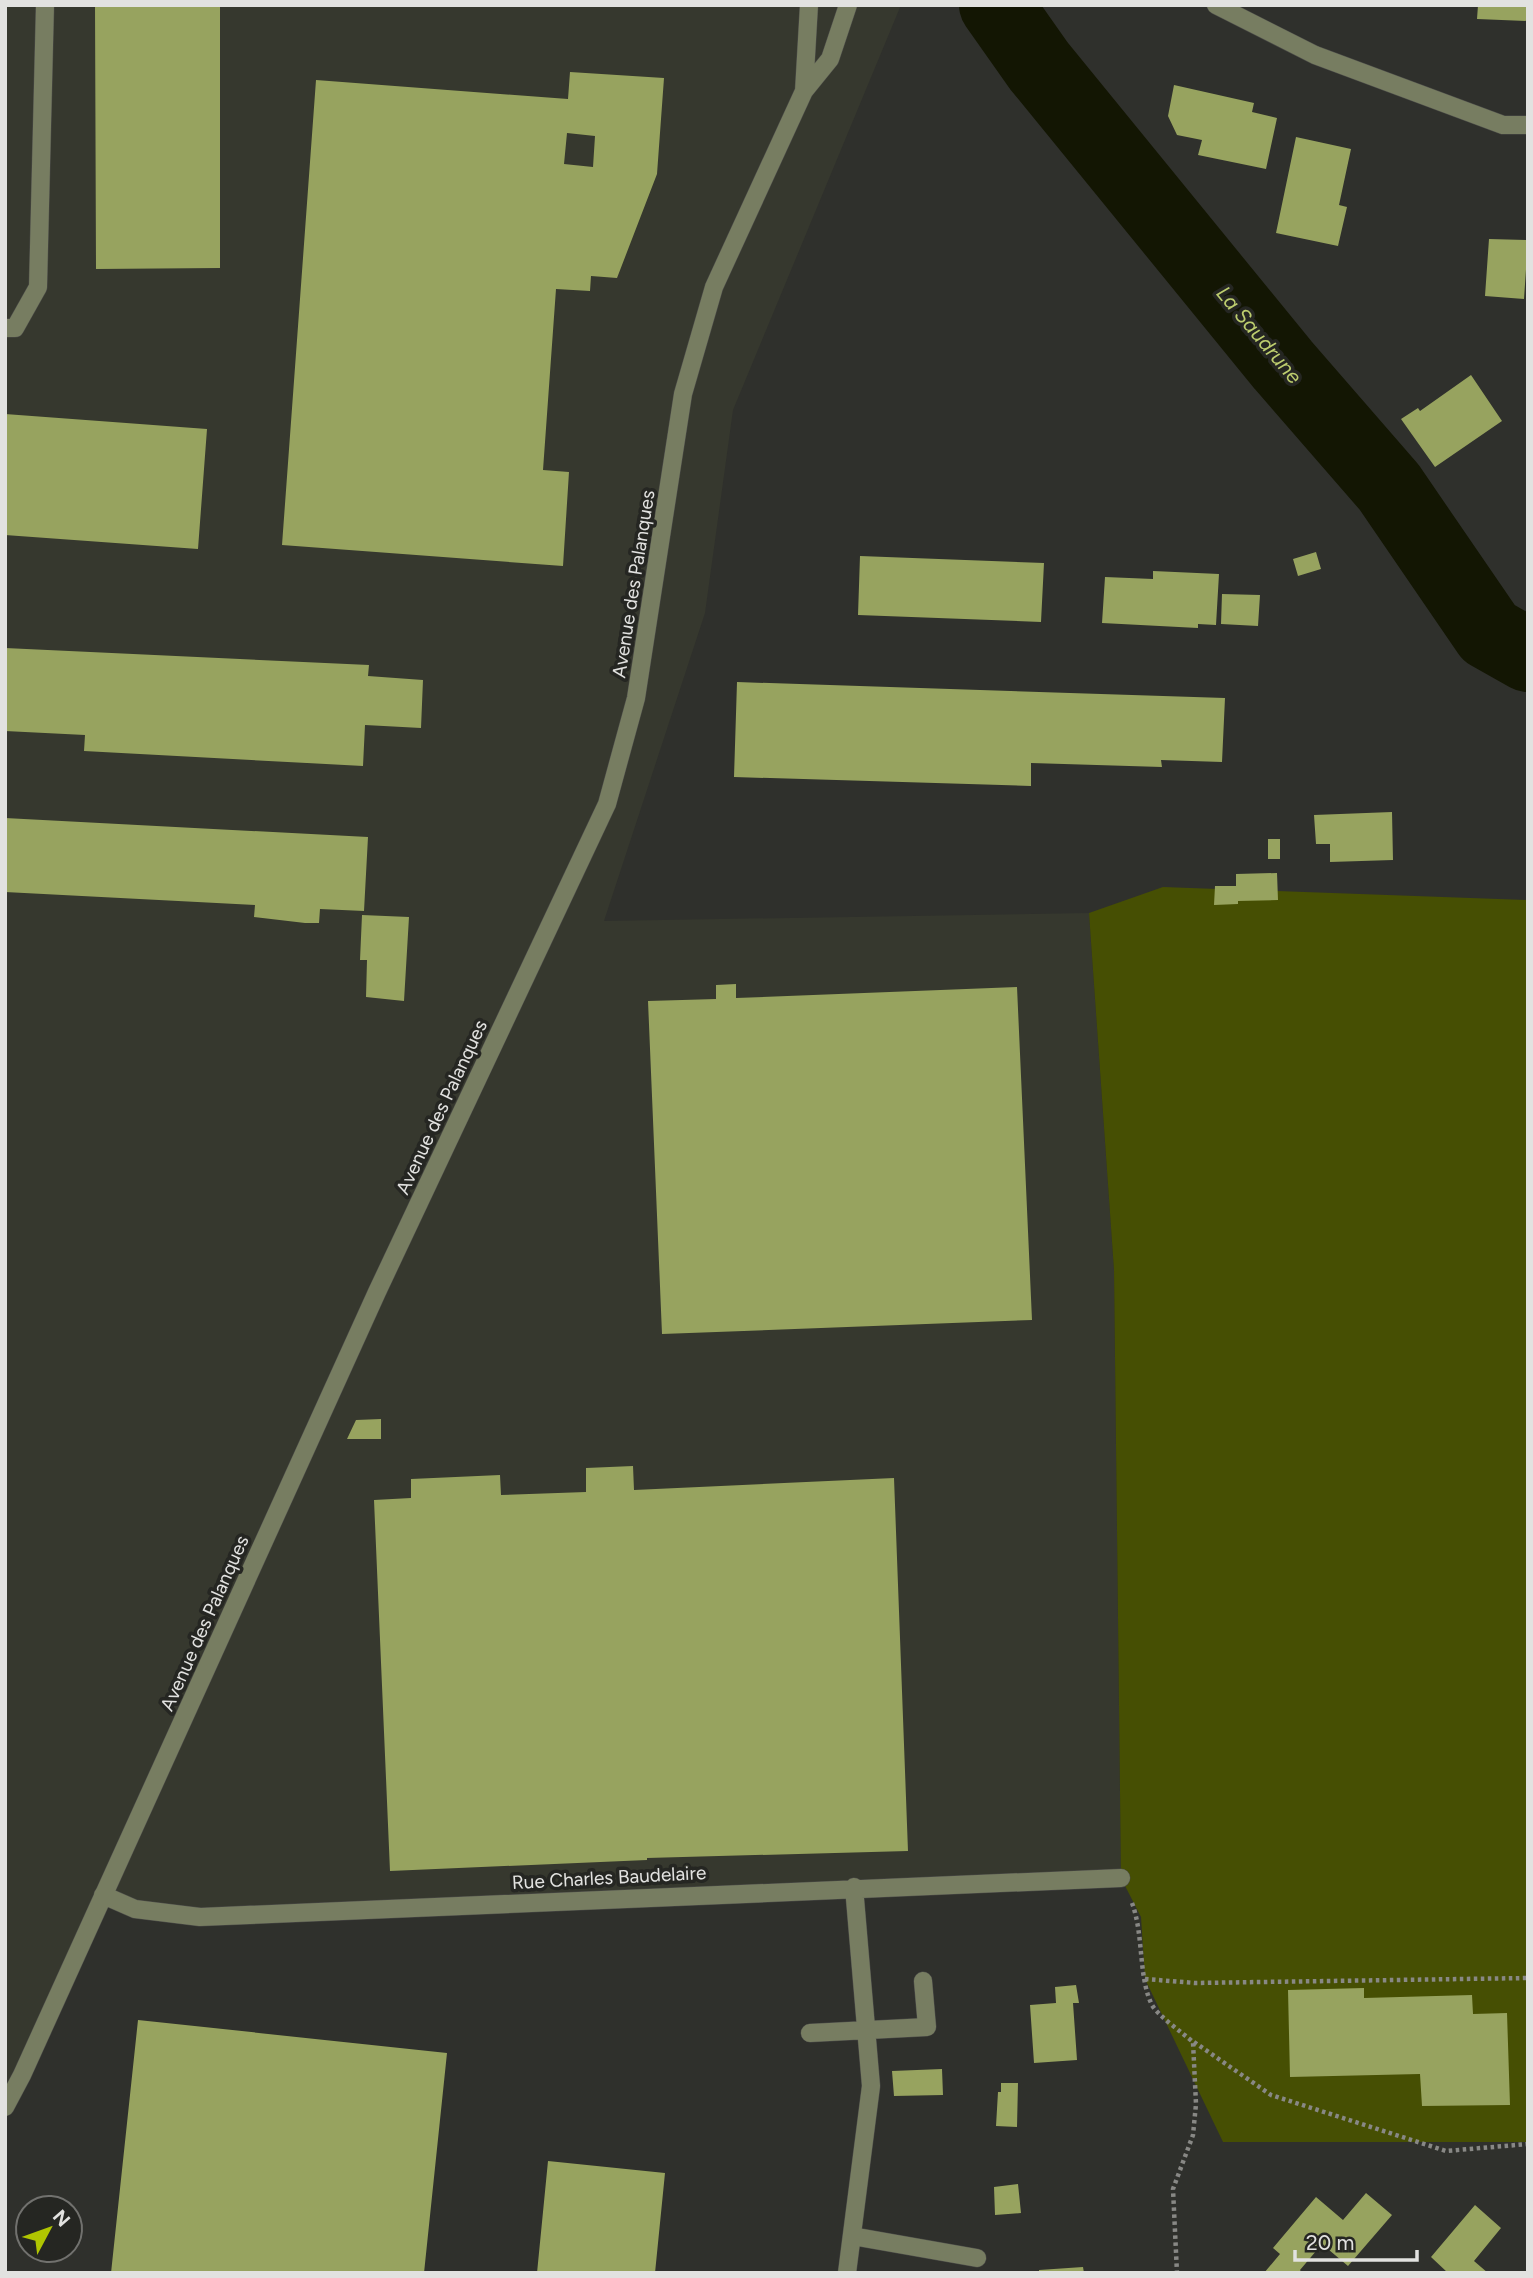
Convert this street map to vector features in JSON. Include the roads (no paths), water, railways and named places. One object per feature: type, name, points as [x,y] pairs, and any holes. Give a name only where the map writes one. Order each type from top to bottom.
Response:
[{"type":"street","points":[[5,328],[15,328],[38,287],[45,5]]},
{"type":"street","name":"Avenue des Palanques","points":[[804,91],[809,5]]},
{"type":"street","name":"Avenue des Palanques","points":[[5,2107],[22,2075],[377,1292],[607,804],[636,698],[683,394],[714,286],[804,91],[830,59],[848,5]]},
{"type":"street","points":[[1216,5],[1315,55],[1503,125],[1528,125]]},
{"type":"street","name":"Rue Charles Baudelaire","points":[[103,1895],[135,1909],[200,1917],[854,1887],[1121,1878]]},
{"type":"street","points":[[847,2273],[872,2086],[854,1887]]},
{"type":"street","points":[[810,2033],[927,2027],[923,1981]]},
{"type":"street","points":[[852,2236],[977,2258]]},
{"type":"waterway","name":"La Saudrune","points":[[996,5],[1039,66],[1283,365],[1389,487],[1489,633],[1528,655]]}]
